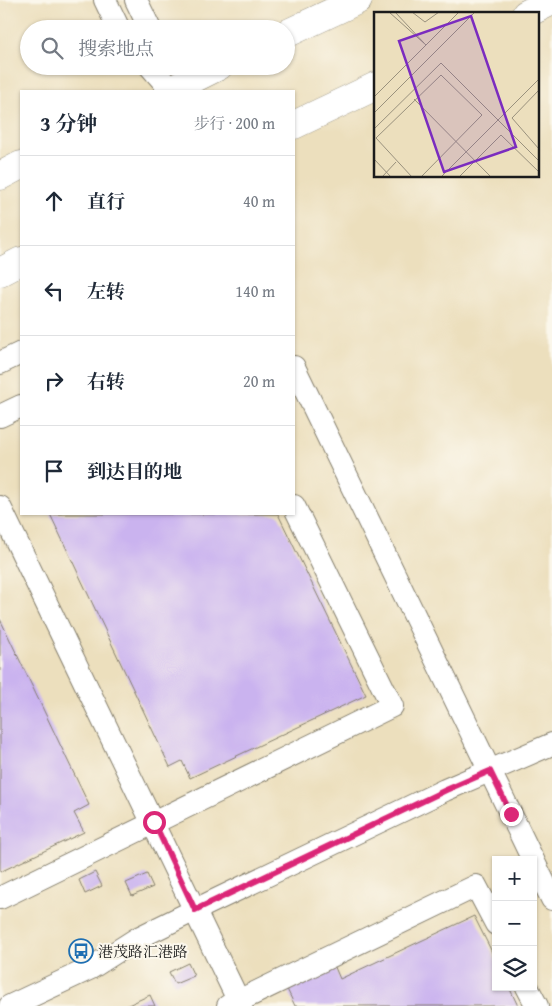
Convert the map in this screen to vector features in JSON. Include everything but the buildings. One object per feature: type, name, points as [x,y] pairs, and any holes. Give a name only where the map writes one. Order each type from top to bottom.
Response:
[{"type":"main road","points":[[295,30],[352,1]]},
{"type":"main road","points":[[530,12],[552,1]]},
{"type":"main road","points":[[169,85],[196,75]]},
{"type":"main road","points":[[295,125],[374,87]]},
{"type":"main road","points":[[0,176],[20,166]]},
{"type":"main road","points":[[0,272],[20,262]]},
{"type":"street","points":[[105,0],[115,20]]},
{"type":"street","points":[[136,0],[146,20]]},
{"type":"street","points":[[159,75],[169,85]]},
{"type":"street","points":[[0,364],[20,354]]},
{"type":"street","points":[[295,369],[531,856]]},
{"type":"street","points":[[0,416],[20,406]]},
{"type":"street","points":[[0,507],[154,822],[236,1004],[476,886],[492,916]]},
{"type":"street","points":[[0,898],[392,706],[295,508]]},
{"type":"street","points":[[10,1006],[90,968],[138,938],[195,910],[446,790],[552,744]]},
{"type":"street","points":[[537,868],[552,899]]},
{"type":"street","points":[[529,991],[536,1006]]},
{"type":"place","name":"港茂路汇港路","points":[[81,951]]},
{"type":"route","points":[[154,822],[195,910],[446,790],[490,771],[511,814]]}]
